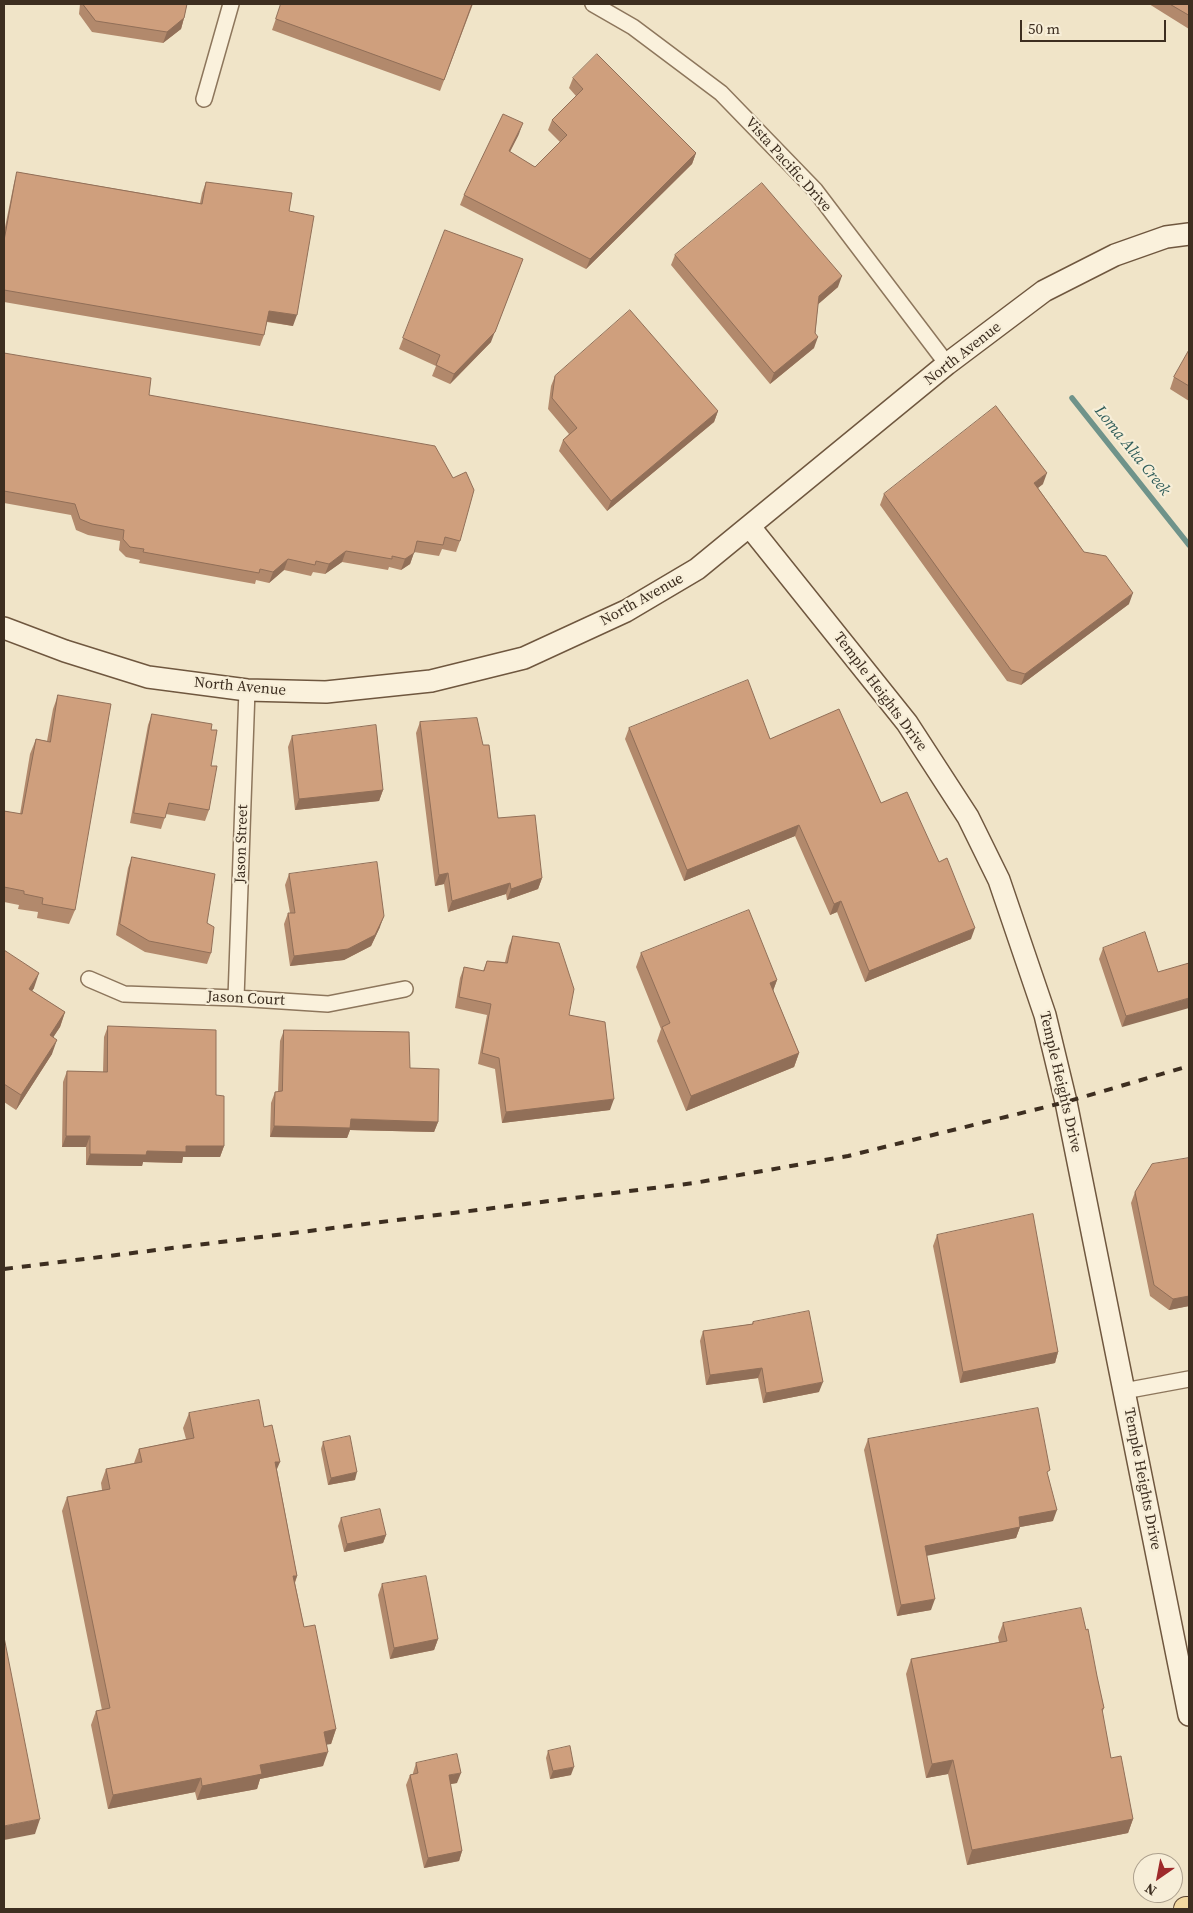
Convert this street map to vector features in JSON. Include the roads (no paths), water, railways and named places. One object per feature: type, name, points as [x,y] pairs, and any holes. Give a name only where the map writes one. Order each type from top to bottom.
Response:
[{"type":"main road","name":"North Avenue","points":[[4,628],[65,651],[148,677],[247,690],[326,692],[430,681],[524,658],[626,611],[697,569],[947,364],[1044,291],[1115,255],[1166,237],[1189,234]]},
{"type":"main road","name":"Temple Heights Drive","points":[[750,527],[908,724],[968,817],[999,880],[1045,1015],[1066,1102],[1189,1715]]},
{"type":"street","points":[[204,99],[231,4]]},
{"type":"street","name":"Vista Pacific Drive","points":[[593,4],[633,27],[721,93],[815,190],[947,364]]},
{"type":"street","name":"Jason Street","points":[[236,998],[247,690]]},
{"type":"street","name":"Jason Court","points":[[90,979],[124,994],[328,1004],[405,989]]},
{"type":"street","points":[[1124,1391],[1189,1379]]},
{"type":"waterway","name":"Loma Alta Creek","points":[[1072,398],[1189,545]]},
{"type":"railway","points":[[4,1269],[694,1183],[848,1156],[1066,1102],[1189,1066]]}]
